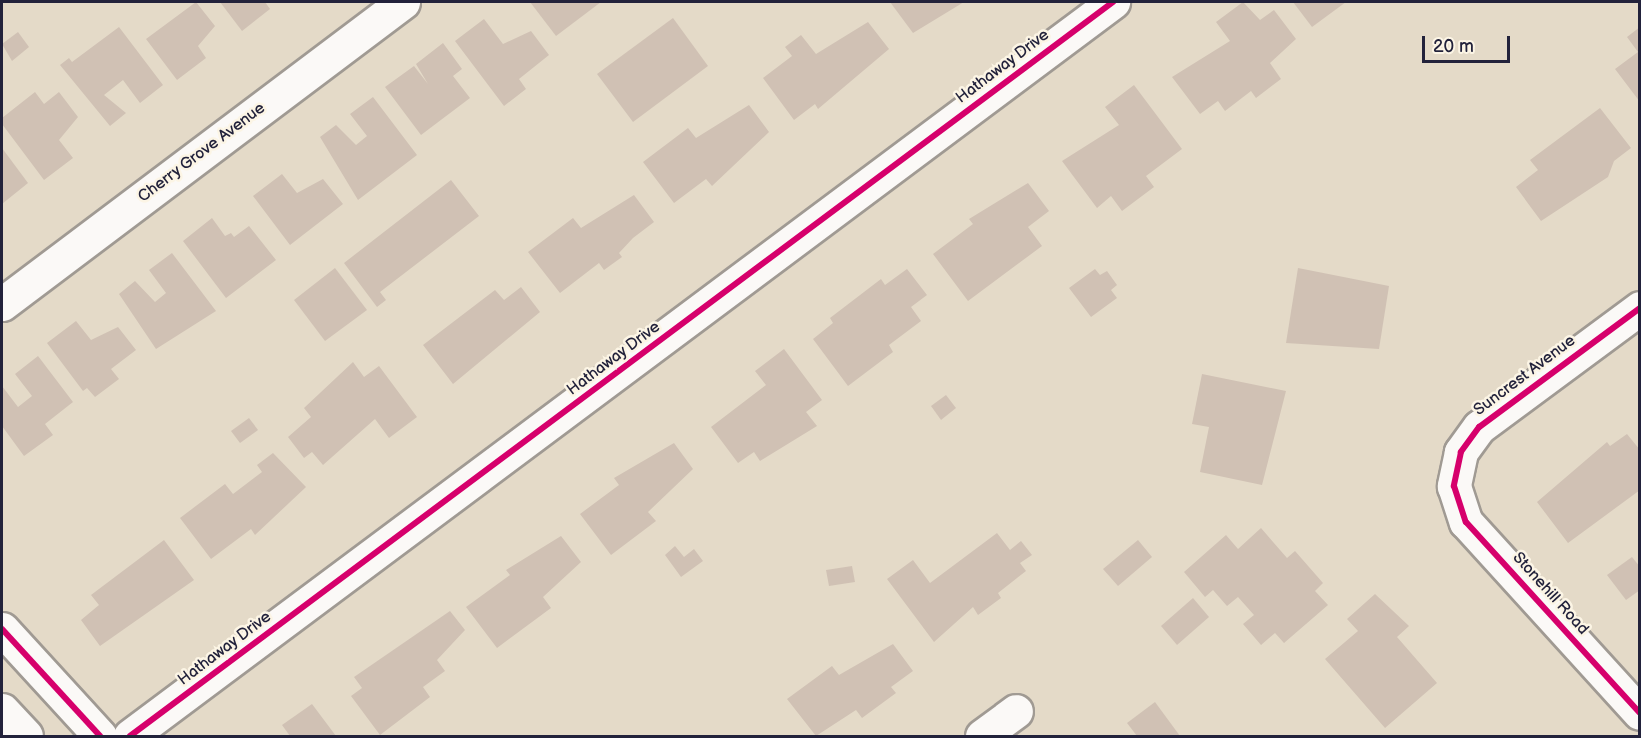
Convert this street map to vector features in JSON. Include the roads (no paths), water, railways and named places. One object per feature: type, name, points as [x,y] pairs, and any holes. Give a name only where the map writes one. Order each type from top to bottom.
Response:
[{"type":"street","name":"Cherry Grove Avenue","points":[[2,304],[403,2]]},
{"type":"street","name":"Hathaway Drive","points":[[130,736],[1113,2]]},
{"type":"street","name":"Suncrest Avenue","points":[[1454,486],[1461,452],[1479,428],[1640,308]]},
{"type":"street","name":"Stonehill Road","points":[[1454,486],[1466,522],[1640,712]]},
{"type":"street","points":[[2,629],[100,736]]},
{"type":"street","points":[[2,710],[26,736]]},
{"type":"street","points":[[982,736],[1016,711]]}]
